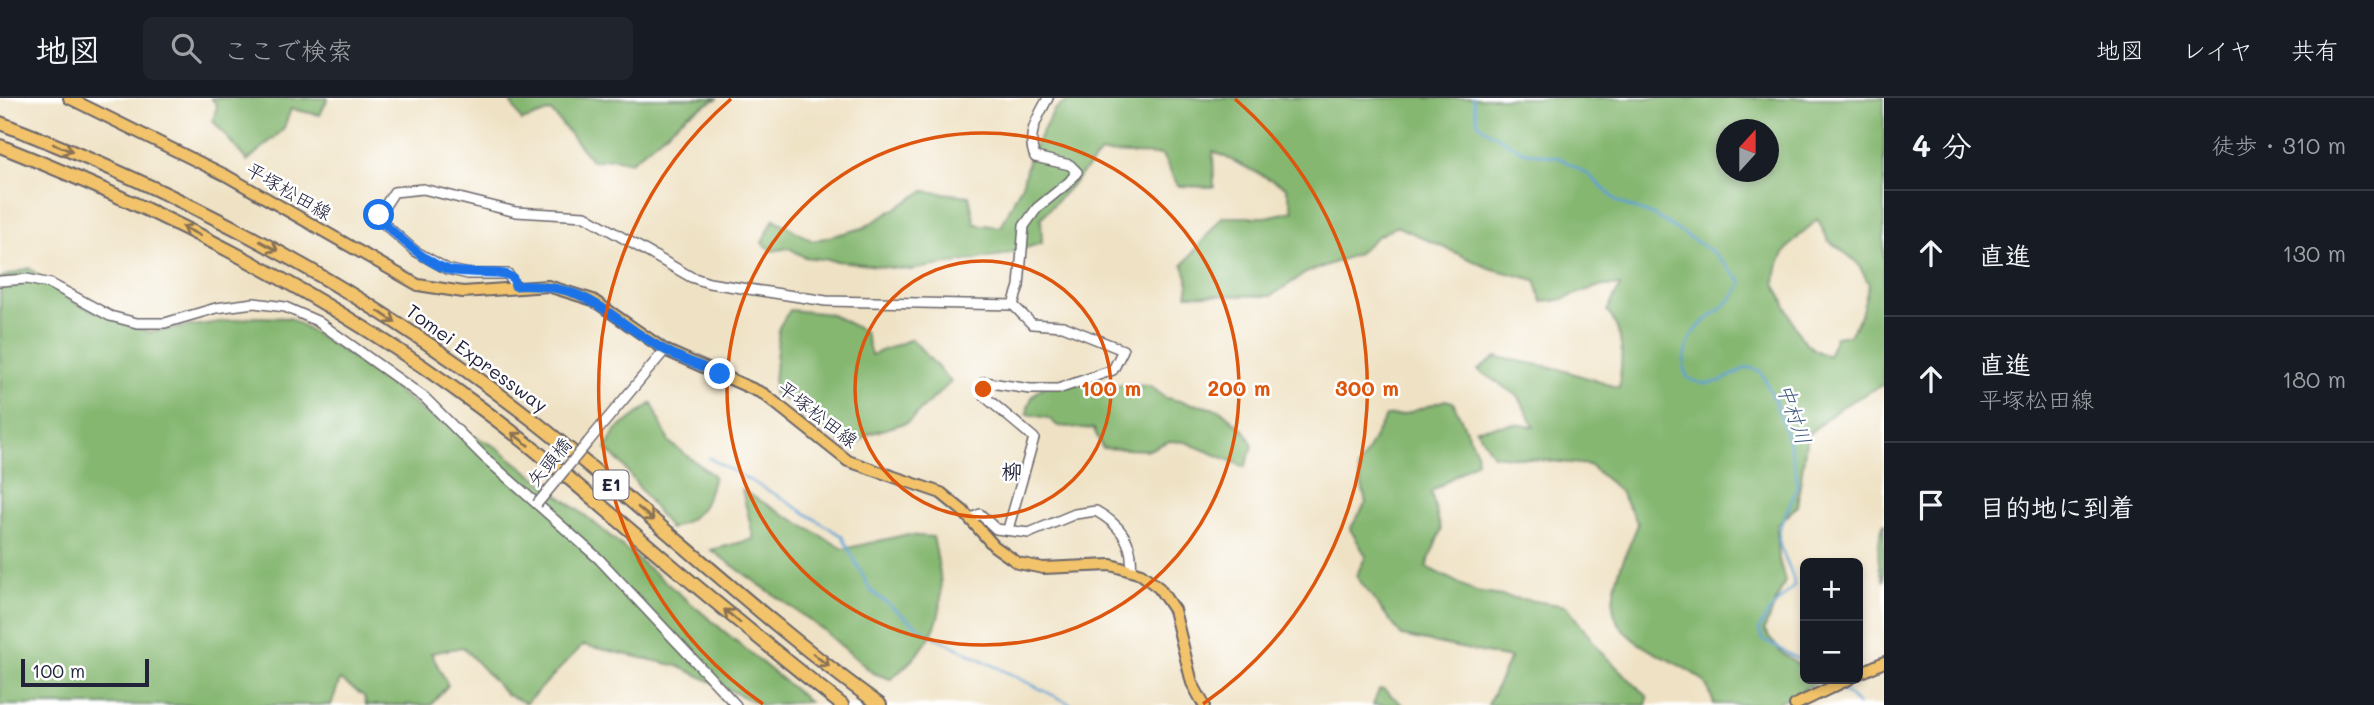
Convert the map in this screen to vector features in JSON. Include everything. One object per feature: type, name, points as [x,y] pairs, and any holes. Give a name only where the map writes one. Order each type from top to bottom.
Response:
[{"type":"highway","name":"Tomei Expressway","points":[[0,123],[89,159],[201,210],[265,243],[382,313],[462,367],[533,421],[782,630],[880,705]]},
{"type":"highway","name":"Tomei Expressway","points":[[0,146],[167,218],[316,298],[380,337],[509,430],[842,705]]},
{"type":"main road","name":"平塚松田線","points":[[69,98],[227,176],[403,279],[450,292],[548,286],[584,296],[665,350],[764,394],[840,456],[875,472],[933,489],[951,499],[1003,554],[1026,566],[1054,569],[1100,564],[1132,569]]},
{"type":"main road","points":[[1132,569],[1152,581],[1174,610],[1192,683],[1204,705]]},
{"type":"main road","points":[[1863,672],[1884,662]]},
{"type":"main road","points":[[1794,705],[1839,684]]},
{"type":"street","points":[[1013,305],[1019,286],[1024,226],[1037,208],[1077,172],[1070,165],[1035,158],[1030,146],[1033,129],[1048,98]]},
{"type":"street","points":[[515,286],[508,274],[458,272],[426,258],[383,223],[379,215],[383,205],[394,192],[423,189],[524,213],[585,216],[698,280],[800,299],[1013,305],[1032,324],[1063,326],[1123,350],[1113,370],[1058,389],[1030,389],[985,382],[984,396],[1034,438],[1008,529]]},
{"type":"street","points":[[0,281],[27,279],[51,284],[110,316],[137,323],[165,323],[240,304],[271,304],[305,315],[412,387],[599,559],[736,705]]},
{"type":"street","name":"矢頭橋","points":[[537,504],[665,350]]},
{"type":"street","points":[[970,519],[980,514],[996,529],[1029,533],[1075,514],[1096,511],[1123,534],[1133,556],[1132,569]]},
{"type":"green space","points":[[211,98],[328,98],[320,115],[291,109],[283,130],[247,161],[213,121],[217,105]]},
{"type":"green space","points":[[508,98],[718,98],[688,114],[631,162],[612,158],[592,161],[551,111],[522,121]]},
{"type":"green space","points":[[1072,98],[1884,98],[1884,384],[1841,407],[1807,435],[1797,506],[1777,525],[1779,560],[1785,581],[1764,630],[1781,652],[1800,665],[1800,684],[1814,684],[1775,705],[1714,704],[1702,680],[1639,644],[1619,624],[1614,612],[1614,590],[1638,524],[1619,490],[1589,465],[1493,455],[1476,429],[1514,424],[1534,427],[1519,397],[1478,370],[1496,357],[1556,368],[1619,388],[1622,357],[1620,338],[1607,311],[1620,286],[1599,287],[1563,299],[1542,302],[1535,280],[1489,268],[1397,226],[1376,237],[1357,254],[1306,273],[1271,296],[1187,295],[1189,284],[1183,265],[1222,217],[1266,217],[1293,211],[1286,187],[1213,151],[1214,187],[1178,186],[1162,155],[1101,153],[1041,218],[1042,243],[1003,255],[910,270],[804,257],[789,248],[772,251],[762,243],[774,219],[813,241],[863,228],[924,191],[969,196],[975,224],[1001,227],[1023,182],[1029,157],[1054,110]],"holes":[[[1818,219],[1828,240],[1857,262],[1869,284],[1861,315],[1850,335],[1836,337],[1828,356],[1816,351],[1800,336],[1775,283],[1783,255]]]},
{"type":"green space","points":[[29,268],[75,303],[149,332],[256,317],[290,318],[358,361],[427,414],[495,446],[592,521],[809,702],[761,705],[678,666],[583,645],[526,703],[507,695],[463,647],[431,653],[448,685],[431,705],[366,705],[364,696],[340,680],[331,705],[0,705],[0,278]]},
{"type":"green space","points":[[790,310],[831,314],[865,332],[871,355],[912,339],[951,382],[908,422],[869,434],[849,450],[813,416],[773,393],[779,327]]},
{"type":"green space","points":[[1050,383],[1150,386],[1166,398],[1220,410],[1246,432],[1253,446],[1245,467],[1185,442],[1169,441],[1149,450],[1102,448],[1094,429],[1058,426],[1048,418],[1027,414],[1034,395]]},
{"type":"green space","points":[[1445,400],[1453,402],[1476,451],[1477,461],[1431,492],[1441,530],[1426,567],[1476,592],[1566,606],[1602,653],[1648,697],[1646,705],[1488,705],[1510,658],[1402,636],[1356,576],[1366,556],[1350,529],[1366,503],[1358,469],[1386,416],[1402,415]]},
{"type":"green space","points":[[652,403],[669,442],[714,476],[700,510],[670,529],[622,464],[606,449],[615,431]]},
{"type":"green space","points":[[742,490],[844,549],[904,535],[933,537],[941,581],[939,616],[923,647],[891,679],[873,673],[823,630],[711,550],[754,539]]},
{"type":"green space","points":[[1884,523],[1884,582],[1878,552]]},
{"type":"green space","points":[[1383,689],[1403,705],[1373,705],[1379,690]]},
{"type":"waterway","name":"中村川","points":[[1473,98],[1478,123],[1485,129],[1522,151],[1560,158],[1589,175],[1618,202],[1655,216],[1713,252],[1742,282],[1729,301],[1696,331],[1686,353],[1684,370],[1689,379],[1712,383],[1747,367],[1760,371],[1772,395],[1785,429],[1796,478],[1796,489],[1779,533],[1780,546],[1794,586],[1767,614],[1759,630],[1763,639],[1800,660]]},
{"type":"waterway","points":[[709,458],[778,496],[842,536],[871,591],[925,632],[1073,705]]},
{"type":"waterway","name":"中村川","points":[[1841,688],[1859,705]]},
{"type":"district","name":"柳","points":[[1012,472]]},
{"type":"route","points":[[379,215],[383,223],[436,265],[468,274],[508,274],[513,278],[515,286],[548,286],[584,296],[665,350],[720,374]]}]
